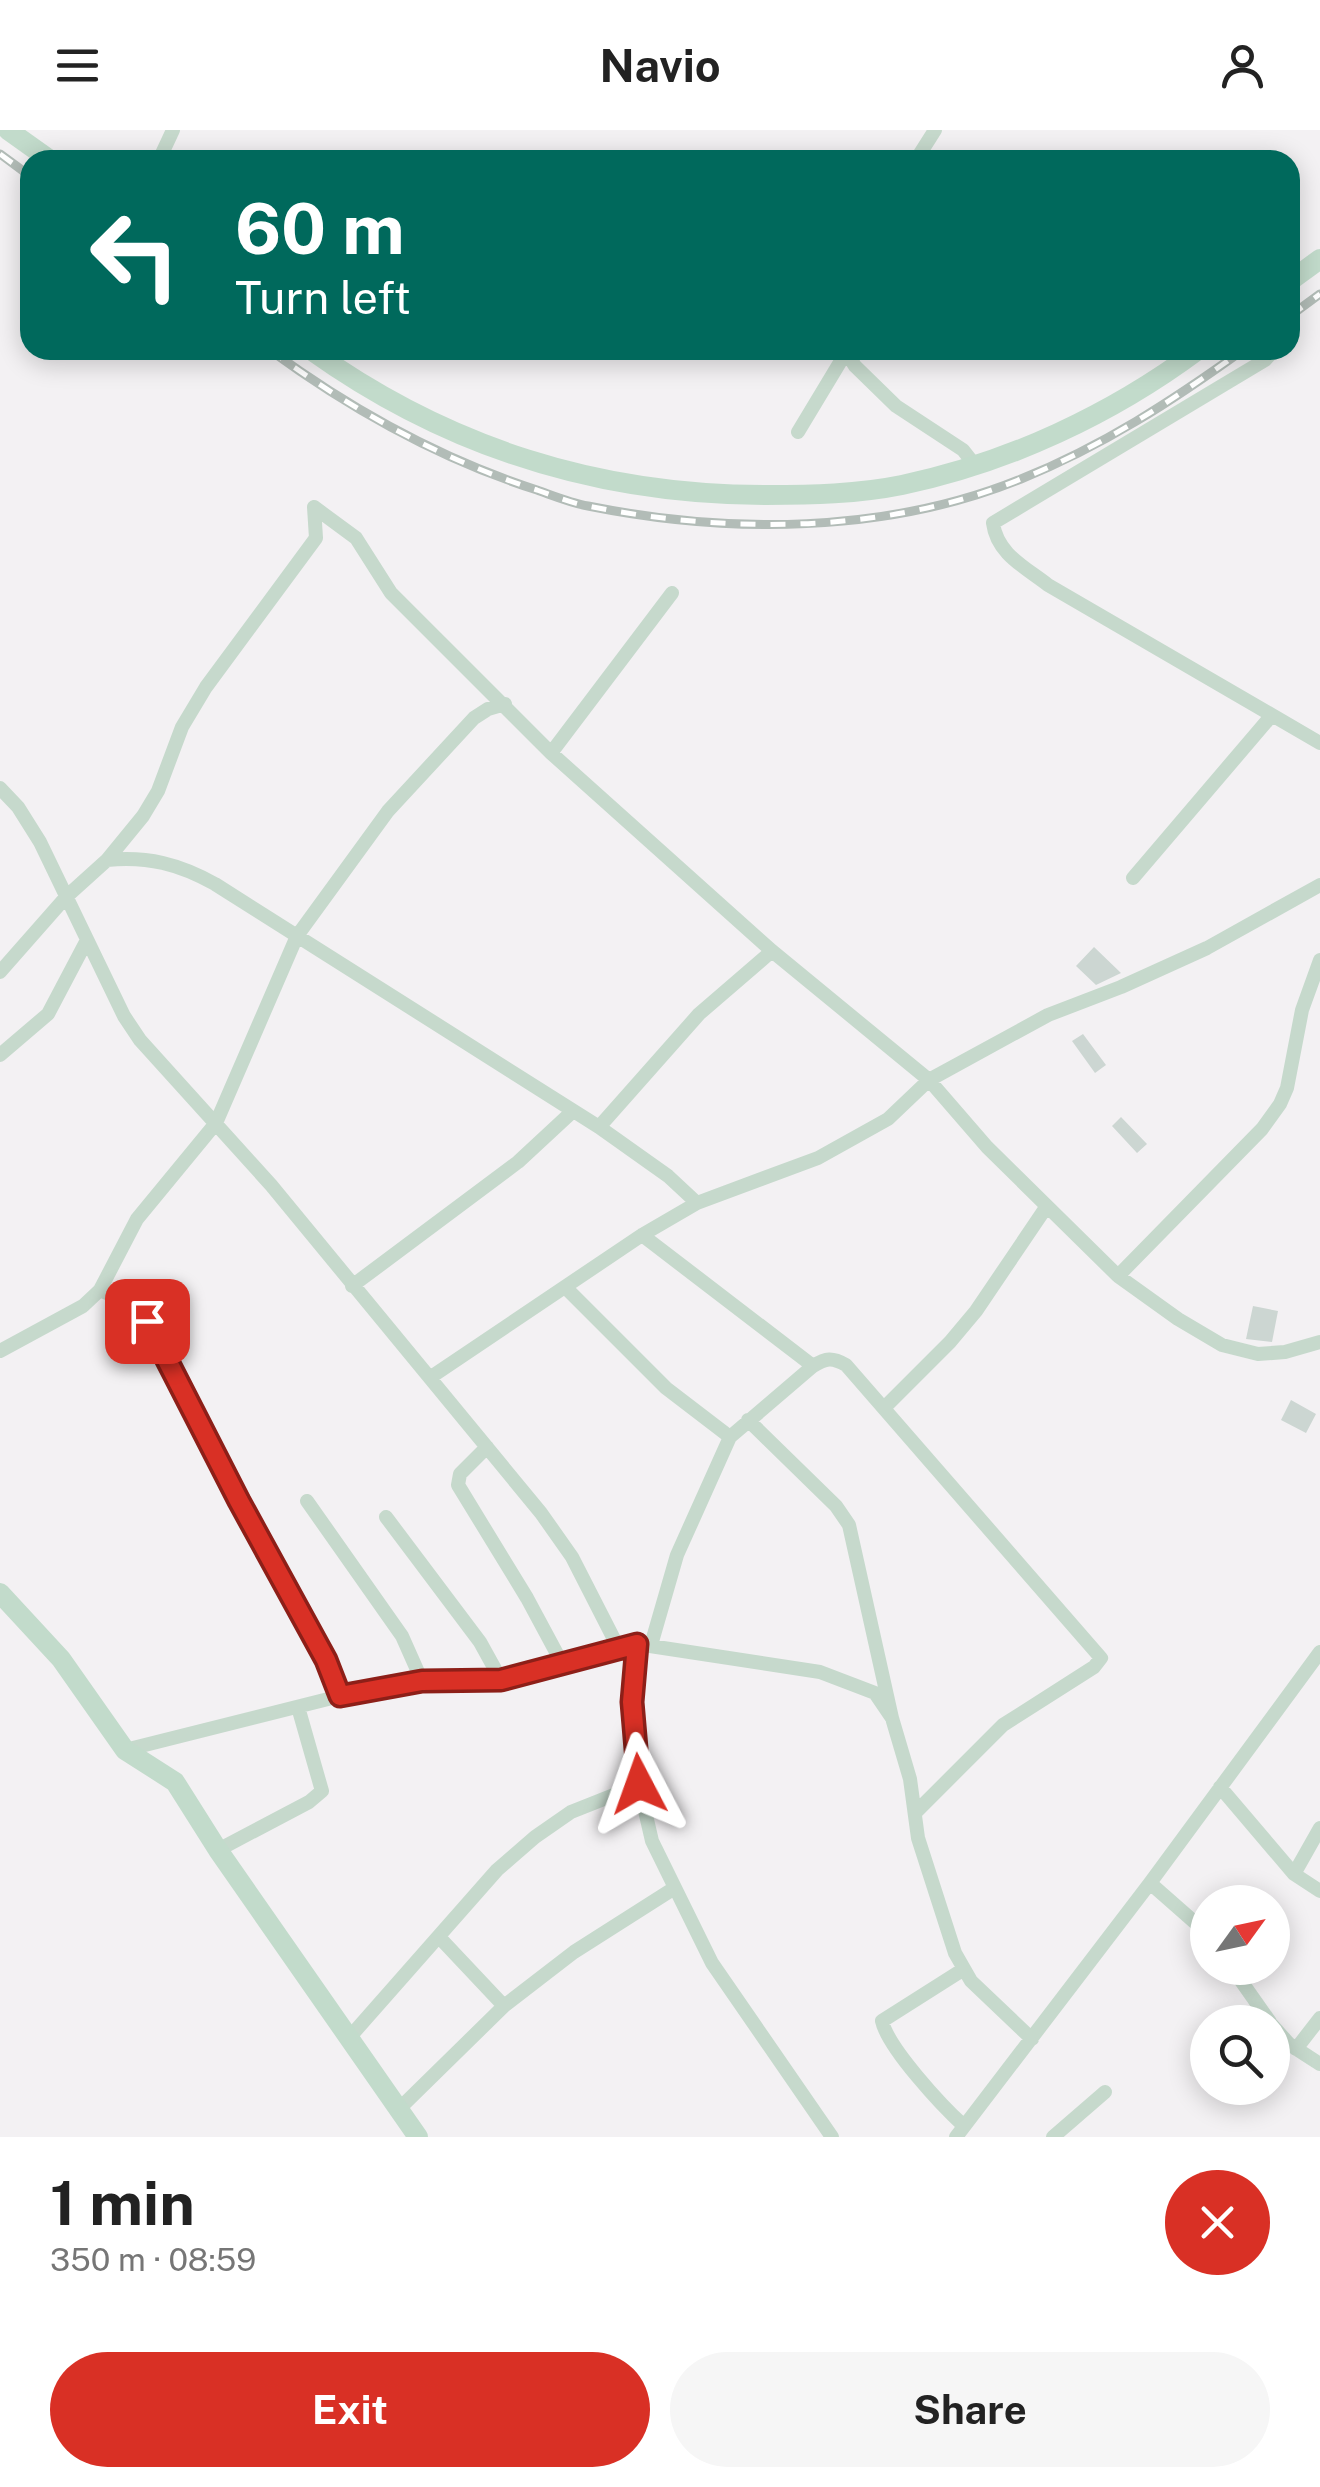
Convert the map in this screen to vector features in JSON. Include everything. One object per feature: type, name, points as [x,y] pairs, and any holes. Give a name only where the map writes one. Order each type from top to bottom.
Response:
[{"type":"street","points":[[8,130],[36,150]]},
{"type":"street","points":[[327,360],[437,427],[515,457],[598,480],[705,495],[815,495],[902,485],[974,464],[1078,424],[1182,360]]},
{"type":"street","points":[[798,432],[840,360]]},
{"type":"street","points":[[853,360],[896,406],[964,450],[974,464]]},
{"type":"street","points":[[1265,360],[993,524],[995,536],[1012,560],[1048,585],[1320,744]]},
{"type":"street","points":[[0,972],[66,897],[107,860],[153,800],[182,727],[206,687],[316,538],[314,507],[356,538],[391,593],[551,753],[772,951],[929,1080],[986,1147],[1118,1276],[1222,1345],[1258,1354],[1285,1352],[1320,1342]]},
{"type":"street","points":[[551,753],[672,593]]},
{"type":"street","points":[[0,1351],[83,1306],[100,1290],[138,1218],[216,1122],[297,936],[404,793],[474,718],[505,704]]},
{"type":"street","points":[[1133,878],[1272,714]]},
{"type":"street","points":[[0,788],[33,830],[124,1016],[140,1040],[271,1185],[541,1513],[572,1557],[618,1648]]},
{"type":"street","points":[[107,860],[158,860],[188,869],[599,1127],[668,1176],[698,1203]]},
{"type":"street","points":[[431,1378],[642,1235],[698,1203],[818,1158],[866,1134],[929,1080],[1048,1015],[1207,948],[1320,885]]},
{"type":"street","points":[[0,1055],[48,1014],[87,940]]},
{"type":"street","points":[[599,1127],[698,1014],[772,951]]},
{"type":"street","points":[[1118,1276],[1262,1129],[1280,1104],[1287,1088],[1302,1010],[1320,960]]},
{"type":"street","points":[[352,1286],[518,1162],[573,1111]]},
{"type":"street","points":[[885,1407],[976,1311],[1047,1206]]},
{"type":"street","points":[[642,1235],[813,1366]]},
{"type":"street","points":[[564,1287],[666,1388],[730,1437]]},
{"type":"street","points":[[100,1290],[130,1303],[147,1321],[326,1660],[340,1696]]},
{"type":"street","points":[[832,2137],[712,1962],[673,1890],[652,1842],[639,1784],[632,1702],[644,1644],[677,1556],[730,1437],[826,1358],[846,1365],[885,1407],[1101,1658],[1094,1667],[1003,1725],[914,1813]]},
{"type":"street","points":[[748,1420],[836,1506],[849,1525],[892,1718],[910,1779],[926,1863],[955,1953],[971,1981],[1032,2039]]},
{"type":"street","points":[[487,1446],[460,1474],[458,1486],[563,1664]]},
{"type":"street","points":[[306,1501],[402,1636],[422,1681]]},
{"type":"street","points":[[386,1517],[480,1642],[501,1680]]},
{"type":"street","points":[[0,1593],[62,1659],[125,1750],[175,1782],[418,2137]]},
{"type":"street","points":[[125,1750],[340,1696],[422,1681],[501,1680],[644,1644],[820,1672],[874,1694],[892,1718]]},
{"type":"street","points":[[964,1969],[882,2021],[887,2035],[960,2131],[1320,1652]]},
{"type":"street","points":[[218,1850],[309,1802],[322,1791],[298,1706]]},
{"type":"street","points":[[349,2038],[497,1870],[571,1812],[639,1784]]},
{"type":"street","points":[[1220,1786],[1294,1874],[1320,1891]]},
{"type":"street","points":[[1294,1874],[1320,1828]]},
{"type":"street","points":[[1150,1883],[1190,1918]]},
{"type":"street","points":[[398,2108],[504,2006],[574,1952],[673,1890]]},
{"type":"street","points":[[439,1937],[504,2006]]},
{"type":"street","points":[[1296,2049],[1320,2018]]},
{"type":"street","points":[[1290,2043],[1320,2064]]},
{"type":"street","points":[[1053,2137],[1105,2092]]},
{"type":"building","points":[[1094,947],[1121,973],[1096,985],[1076,966]]},
{"type":"building","points":[[1083,1034],[1106,1065],[1095,1073],[1072,1041]]},
{"type":"building","points":[[1121,1117],[1147,1144],[1137,1153],[1112,1126]]},
{"type":"building","points":[[1253,1306],[1278,1311],[1272,1342],[1246,1339]]},
{"type":"building","points":[[1291,1400],[1316,1414],[1306,1433],[1281,1420]]},
{"type":"railway","points":[[0,154],[20,169]]},
{"type":"railway","points":[[1300,309],[1320,294]]},
{"type":"railway","points":[[285,360],[398,431],[501,478],[588,506],[641,515],[751,524],[862,519],[969,497],[1080,452],[1136,421],[1229,360]]},
{"type":"route","points":[[147,1321],[326,1660],[340,1696],[422,1681],[501,1680],[637,1644],[632,1702],[639,1784]]}]
